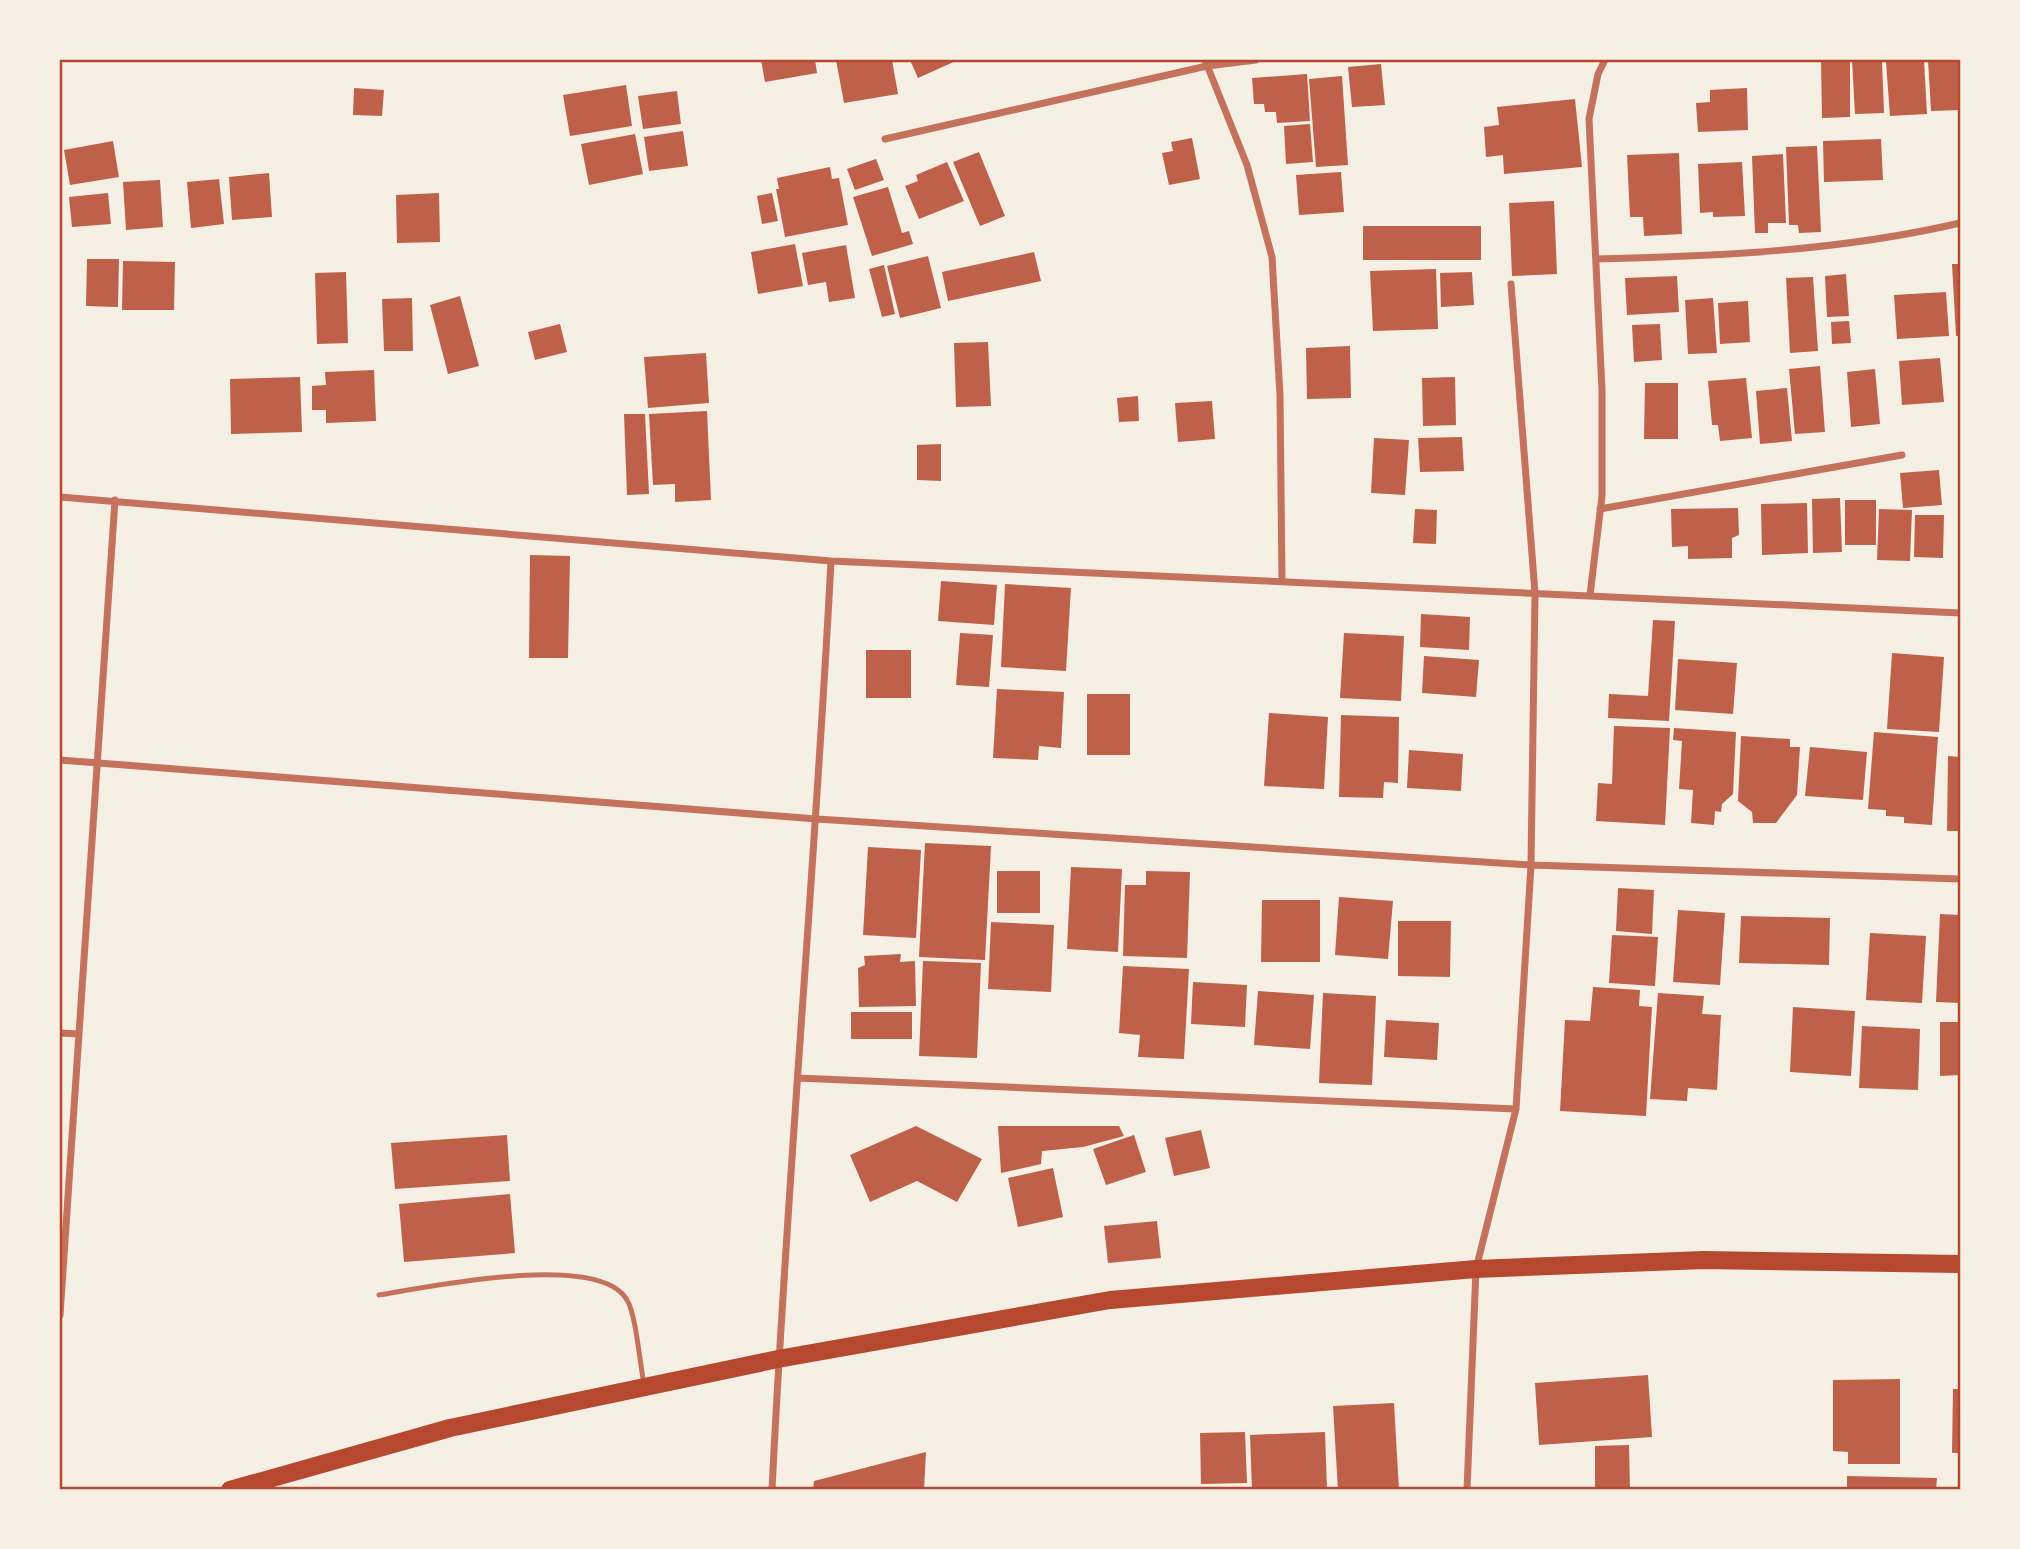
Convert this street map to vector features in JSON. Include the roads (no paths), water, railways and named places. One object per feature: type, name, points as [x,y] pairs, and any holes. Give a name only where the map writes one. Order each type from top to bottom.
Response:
[{"type":"main road","points":[[230,1489],[450,1428],[778,1359],[1110,1300],[1476,1269],[1704,1260],[1961,1264]]},
{"type":"street","points":[[885,139],[1206,63],[1256,60]]},
{"type":"street","points":[[1590,596],[1601,509],[1602,390],[1589,119],[1598,74],[1605,60]]},
{"type":"street","points":[[1206,63],[1247,164],[1272,257],[1280,396],[1282,581]]},
{"type":"street","points":[[1596,259],[1740,256],[1961,223]]},
{"type":"street","points":[[1467,1489],[1476,1269],[1516,1109],[1531,865],[1535,593],[1511,284]]},
{"type":"street","points":[[1601,509],[1902,454]]},
{"type":"street","points":[[60,497],[831,561],[1961,613]]},
{"type":"street","points":[[60,1315],[115,500]]},
{"type":"street","points":[[772,1489],[778,1359],[817,820],[831,561]]},
{"type":"street","points":[[60,760],[817,820],[1531,865],[1961,878]]},
{"type":"street","points":[[60,1033],[79,1034]]},
{"type":"street","points":[[798,1078],[1516,1109]]},
{"type":"lane","points":[[379,1295],[477,1278],[575,1276],[605,1281],[628,1301],[644,1387]]}]
